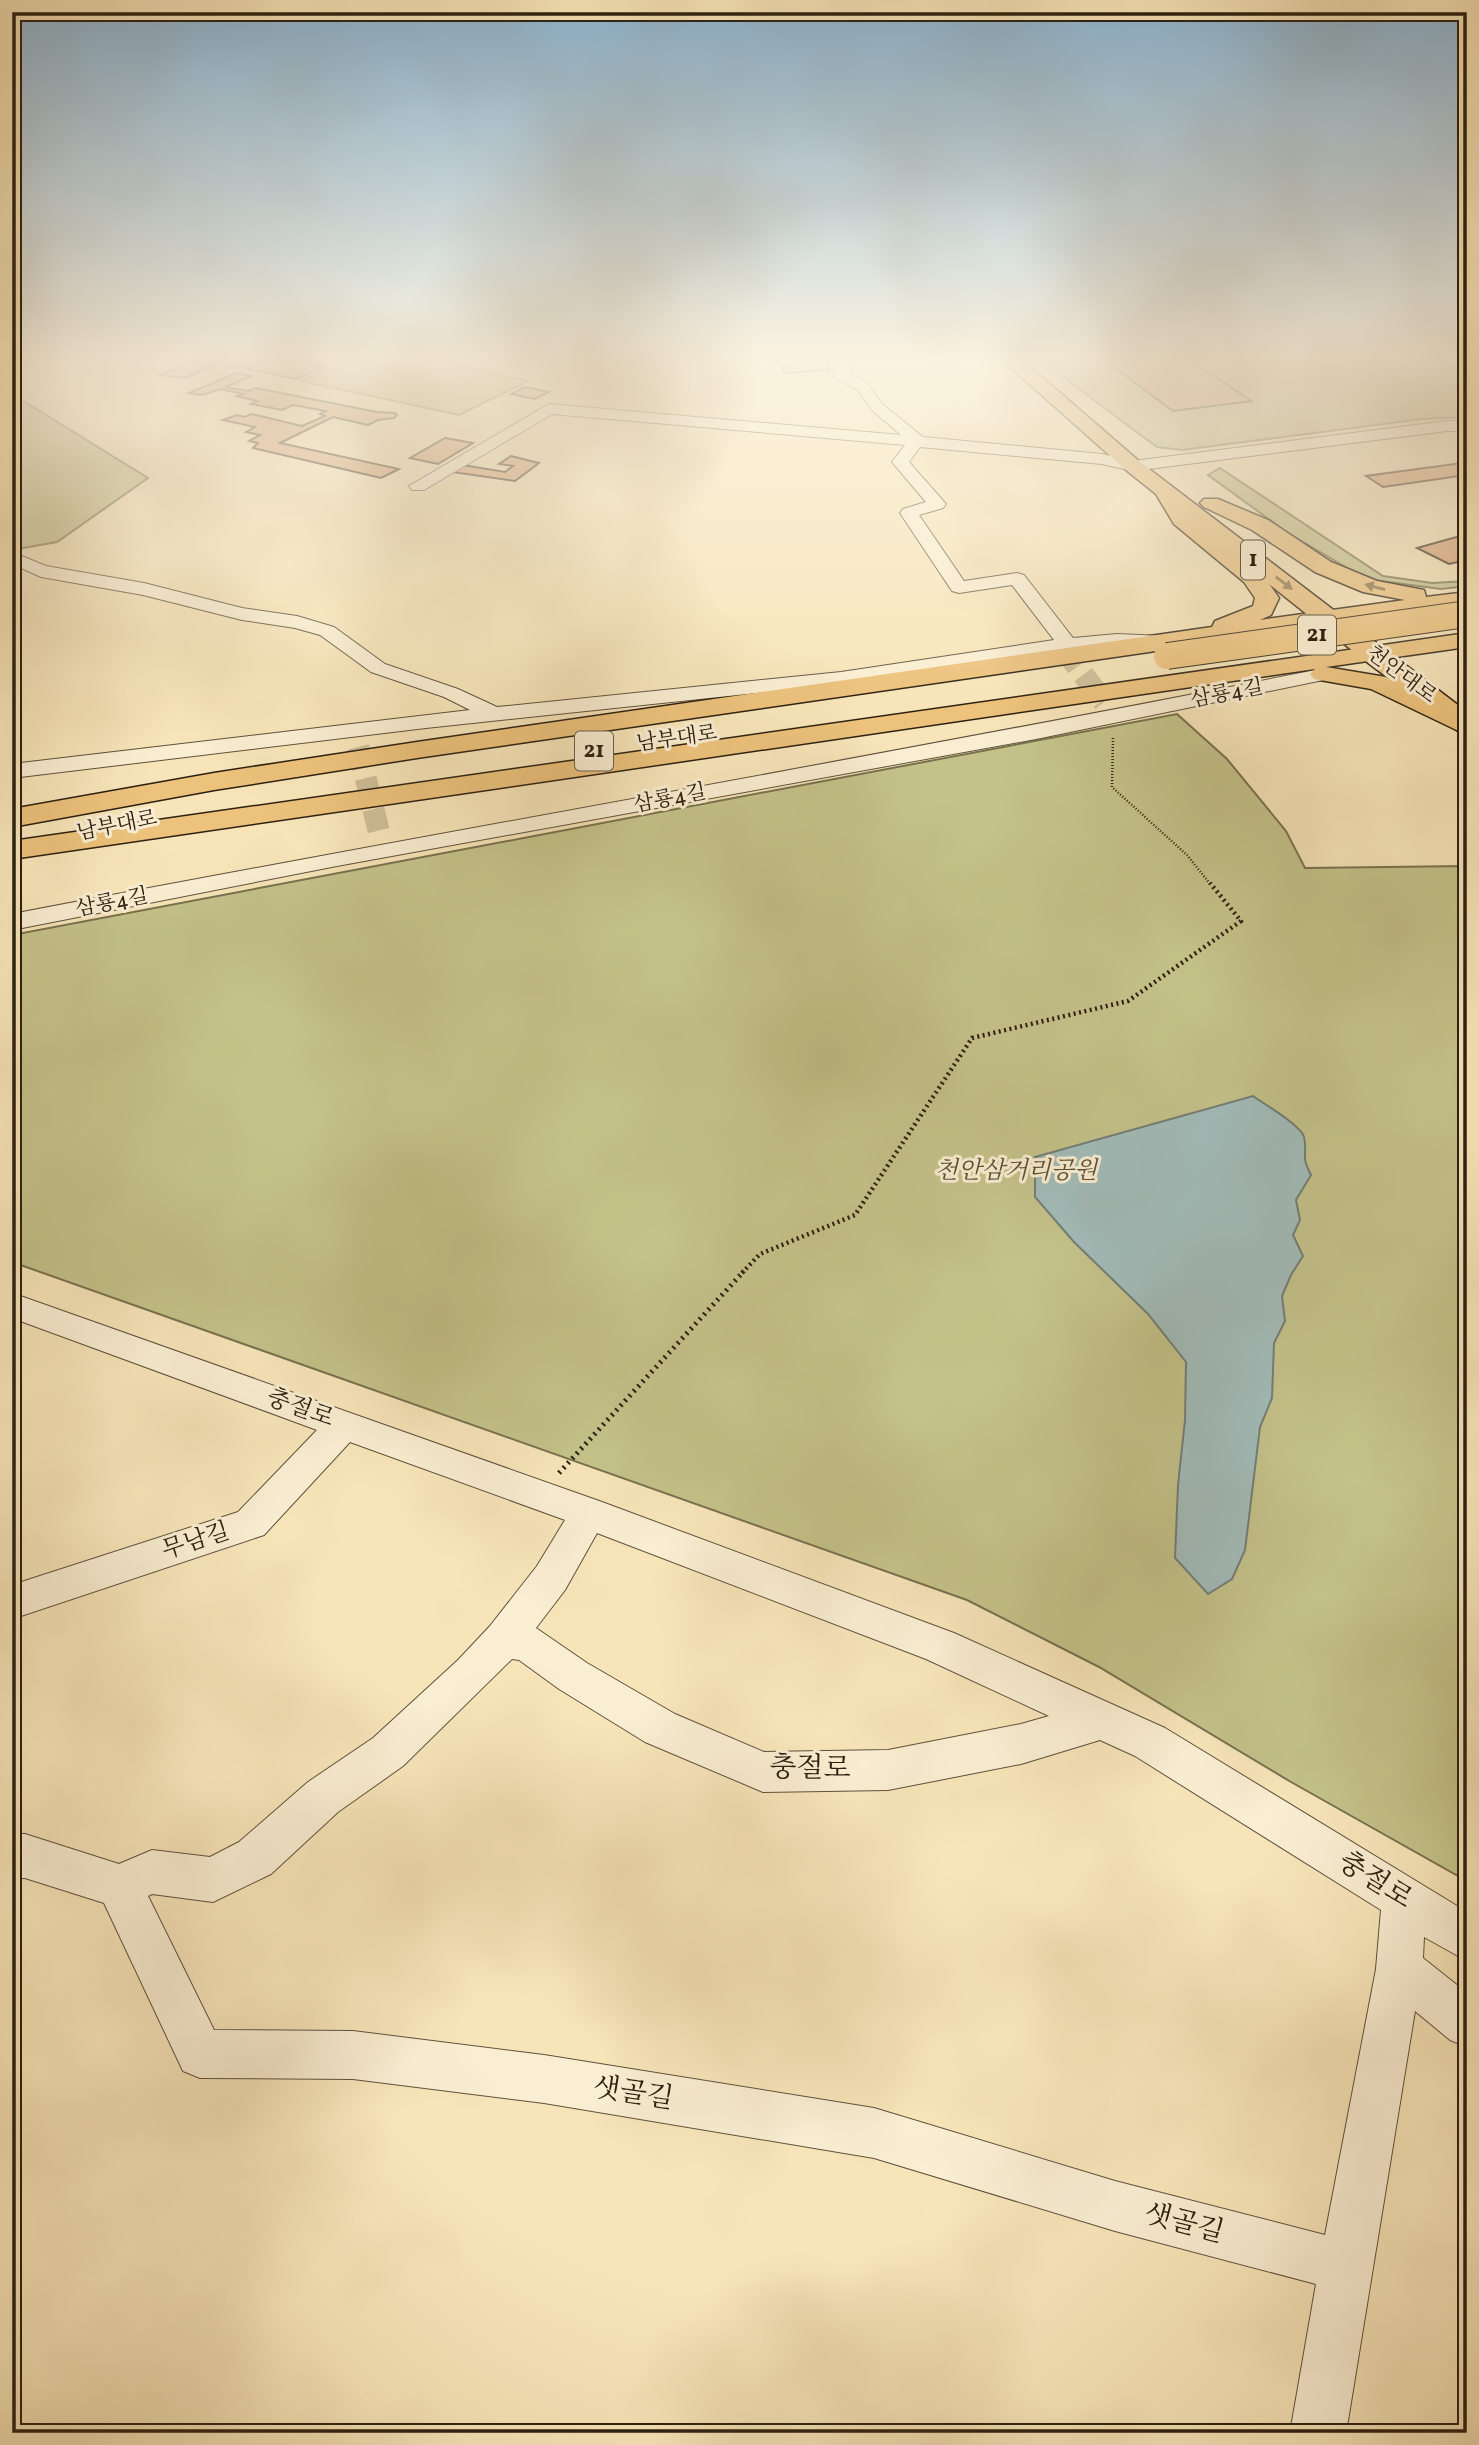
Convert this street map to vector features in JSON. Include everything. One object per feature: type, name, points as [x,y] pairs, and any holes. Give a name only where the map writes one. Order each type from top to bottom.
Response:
[{"type":"main road","name":"천안대로","points":[[1142,473],[1339,615],[1401,650],[1434,674]]},
{"type":"main road","name":"천안대로","points":[[1169,473],[1210,503],[1339,615],[1372,654],[1467,726]]},
{"type":"main road","points":[[1163,489],[1182,519],[1253,577],[1267,598],[1263,610],[1174,654]]},
{"type":"main road","points":[[1210,503],[1261,526],[1323,567],[1371,587],[1415,595],[1467,598]]},
{"type":"main road","points":[[1174,654],[1339,615],[1467,598]]},
{"type":"main road","points":[[1467,598],[1455,611],[1467,625]]},
{"type":"main road","name":"21","points":[[1174,654],[1467,614]]},
{"type":"main road","name":"21","points":[[1174,654],[1467,625]]},
{"type":"main road","points":[[12,848],[1467,640]]},
{"type":"main road","name":"남부대로","points":[[12,820],[1174,654]]},
{"type":"main road","name":"남부대로","points":[[12,848],[137,821],[1174,654]]},
{"type":"main road","points":[[1213,675],[1326,674],[1377,682],[1467,726]]},
{"type":"street","points":[[418,486],[440,473]]},
{"type":"street","points":[[910,473],[937,504],[909,513],[959,587],[1017,579],[1066,646]]},
{"type":"street","points":[[12,557],[41,571],[144,589],[242,614],[297,622],[327,631],[378,668],[451,693],[492,713]]},
{"type":"street","points":[[12,771],[357,737],[492,713],[872,674],[1028,648],[1137,640],[1174,654]]},
{"type":"street","name":"삼룡4길","points":[[12,922],[381,842],[1109,709],[1326,674]]},
{"type":"street","name":"충절로","points":[[12,1305],[589,1513],[940,1646],[1150,1742],[1467,1938]]},
{"type":"street","name":"무남길","points":[[12,1602],[251,1524],[344,1425]]},
{"type":"street","points":[[12,1856],[25,1856],[119,1886],[152,1872],[214,1880],[256,1858],[323,1797],[388,1752],[504,1639],[551,1578],[589,1513]]},
{"type":"street","name":"충절로","points":[[504,1639],[529,1644],[573,1676],[660,1728],[763,1772],[888,1770],[1021,1744],[1101,1720]]},
{"type":"street","name":"샛골길","points":[[119,1886],[200,2054],[353,2055],[544,2079],[874,2133],[1115,2206],[1345,2266]]},
{"type":"street","points":[[1318,2433],[1345,2266],[1399,1969],[1404,1899]]},
{"type":"street","points":[[1399,1969],[1467,2023]]},
{"type":"path","points":[[539,1495],[760,1254],[855,1215],[972,1038],[1128,1001],[1241,921],[1187,855],[1112,787],[1109,709]]},
{"type":"green space","points":[[12,473],[140,473],[148,478],[57,542],[12,550]]},
{"type":"green space","points":[[1228,473],[1383,576],[1432,583],[1467,581],[1467,586],[1441,589],[1366,579],[1288,533],[1208,475]]},
{"type":"green space","name":"천안삼거리공원","points":[[1177,714],[1227,759],[1286,831],[1305,868],[1467,866],[1467,1881],[1291,1782],[1099,1667],[967,1600],[12,1262],[12,935]]},
{"type":"water","points":[[1253,1096],[1302,1132],[1305,1159],[1311,1175],[1296,1200],[1300,1220],[1293,1235],[1303,1256],[1282,1296],[1285,1321],[1274,1343],[1272,1398],[1260,1427],[1245,1550],[1232,1579],[1208,1594],[1175,1558],[1178,1485],[1185,1420],[1186,1362],[1148,1314],[1074,1242],[1035,1197],[1035,1157]]},
{"type":"building","points":[[360,473],[391,473],[381,478]]},
{"type":"building","points":[[460,473],[526,473],[515,481]]},
{"type":"building","points":[[1387,473],[1467,473],[1383,487],[1366,476]]},
{"type":"building","points":[[1467,534],[1467,560],[1449,564],[1417,548]]},
{"type":"tunnel","points":[[1064,649],[1104,702]]},
{"type":"tunnel","points":[[358,747],[379,832]]}]
